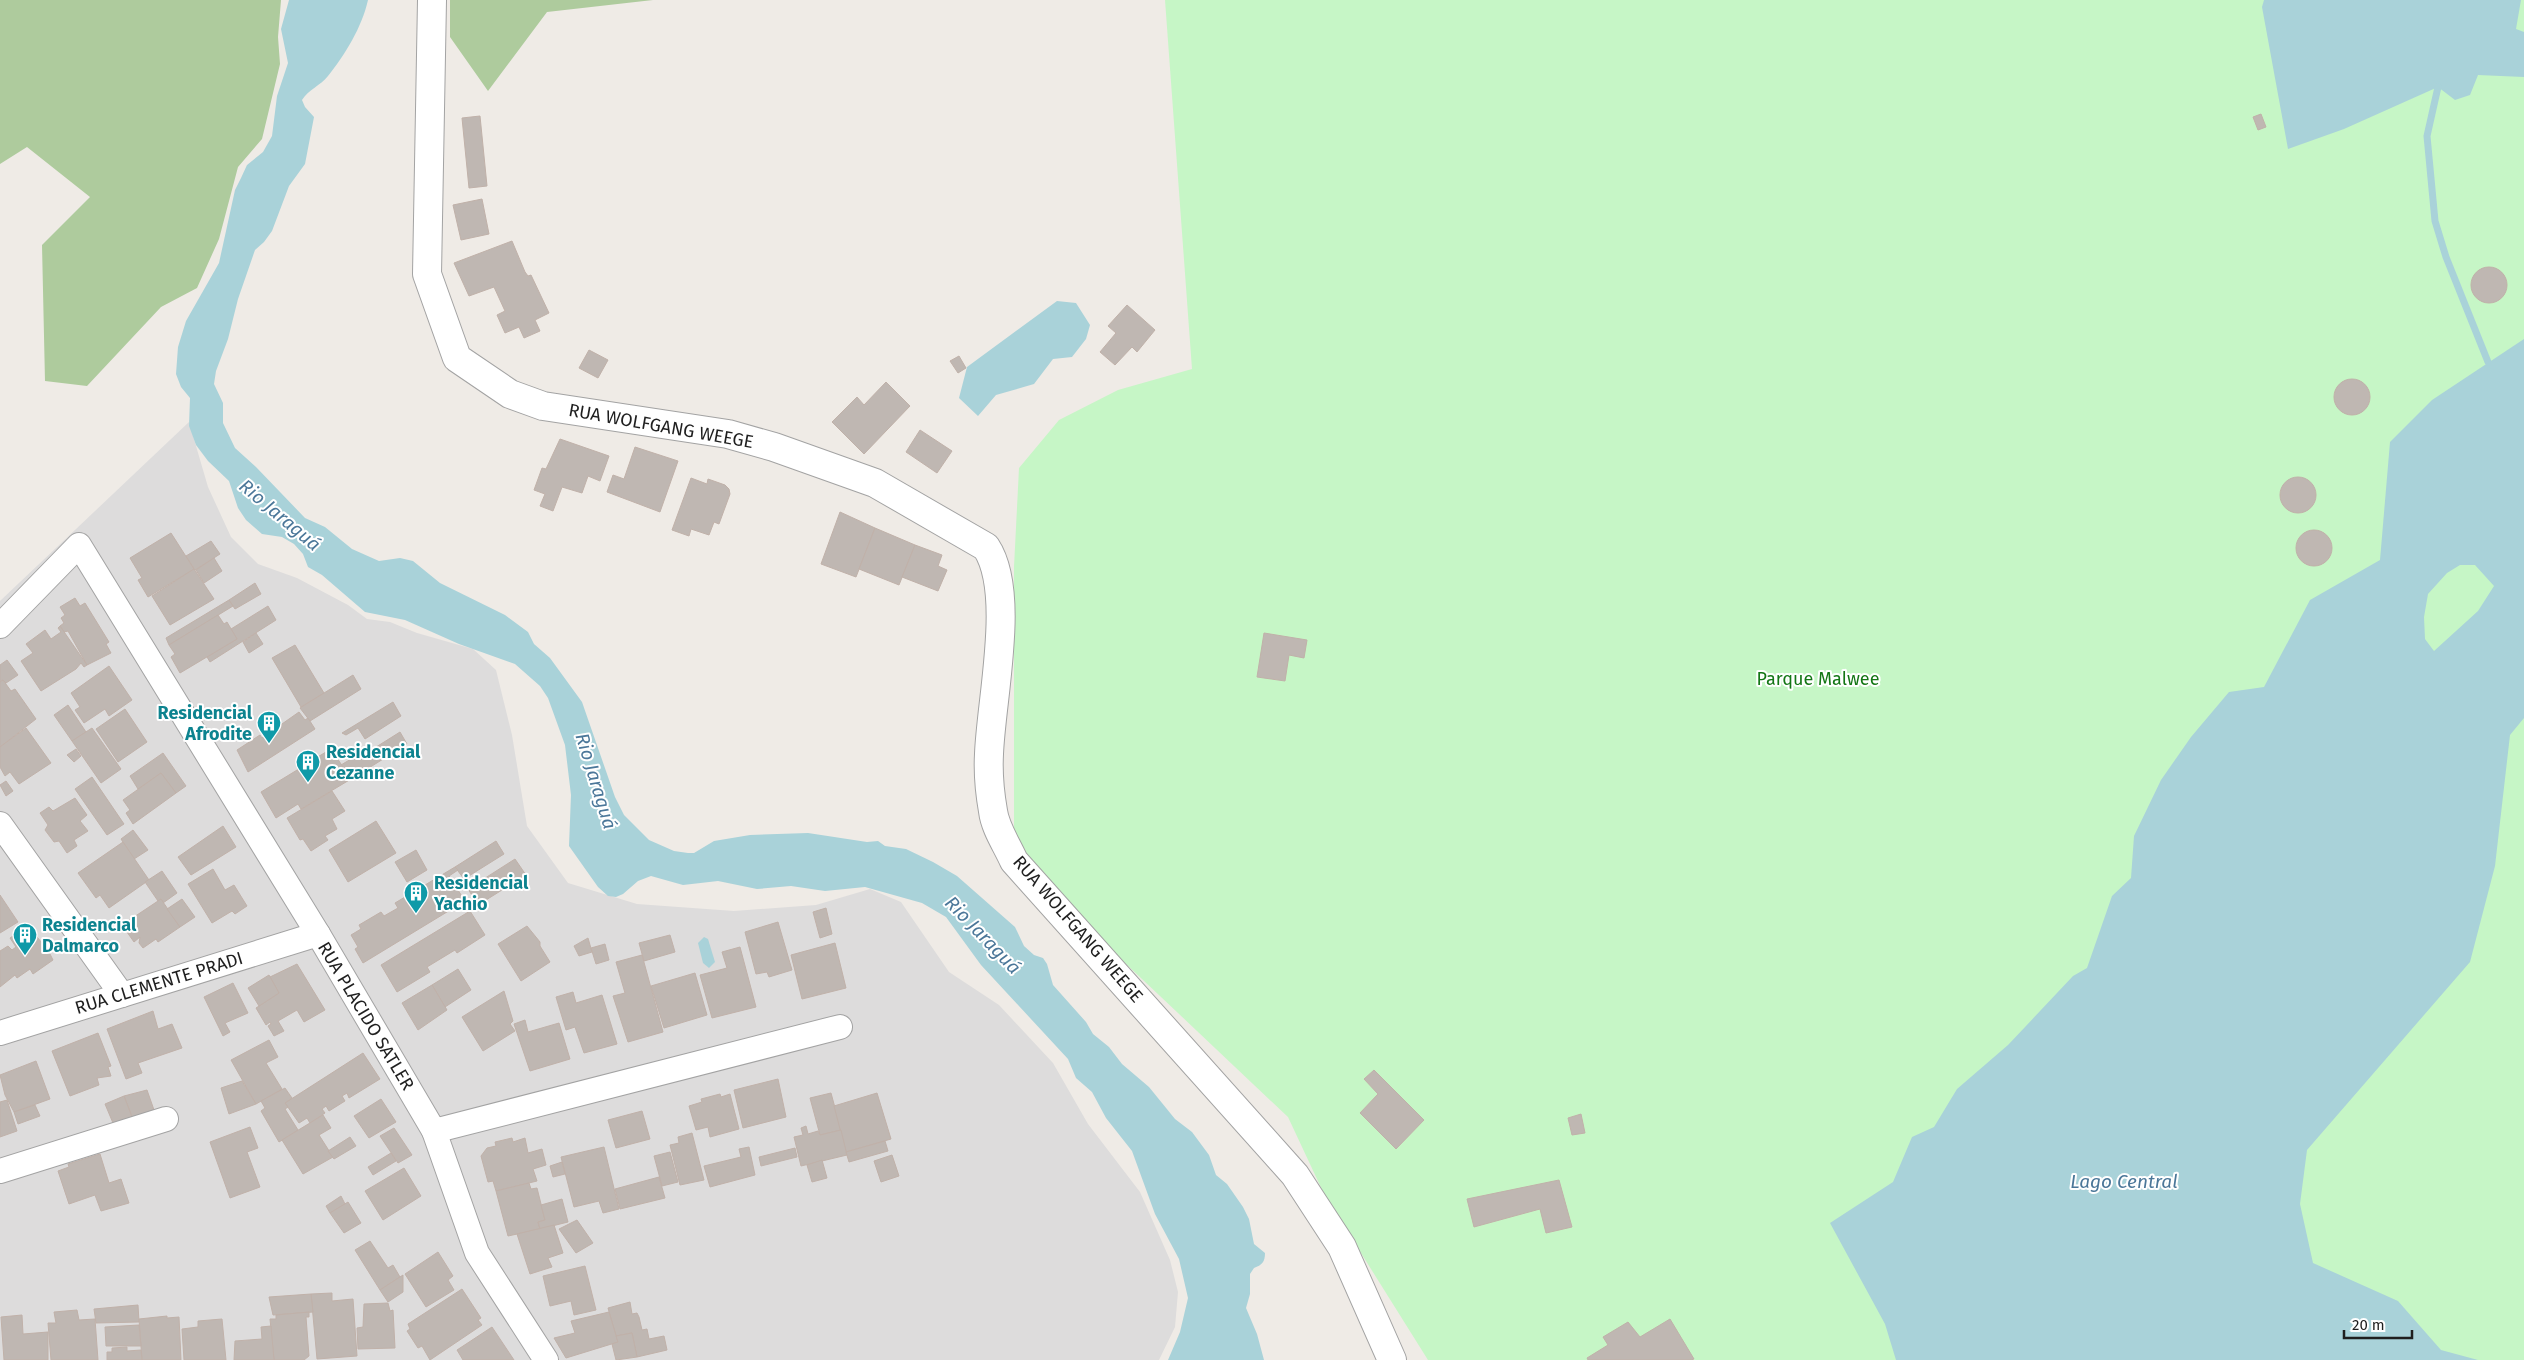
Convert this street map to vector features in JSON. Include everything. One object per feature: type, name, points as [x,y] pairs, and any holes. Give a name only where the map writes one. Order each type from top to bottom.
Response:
[{"type":"street","name":"RUA WOLFGANG WEEGE","points":[[432,0],[427,274],[457,358],[510,394],[543,406],[728,434],[783,450],[875,483],[986,547],[991,555],[1000,583],[997,675],[989,755],[993,813],[1014,860],[1295,1175],[1342,1248],[1392,1360]]},
{"type":"street","name":"RUA PLACIDO SATLER","points":[[0,626],[79,545],[318,934],[434,1131],[477,1253],[546,1360]]},
{"type":"street","points":[[0,824],[122,995]]},
{"type":"street","name":"RUA CLEMENTE PRADI","points":[[0,1033],[318,934]]},
{"type":"street","points":[[434,1131],[840,1027]]},
{"type":"street","points":[[0,1170],[166,1119]]},
{"type":"shaded area","points":[[189,422],[208,487],[231,537],[258,564],[297,578],[348,605],[367,619],[390,622],[417,633],[473,649],[496,670],[512,735],[527,826],[568,883],[637,904],[734,911],[816,905],[870,889],[901,902],[949,972],[999,1005],[1053,1063],[1088,1124],[1140,1192],[1170,1260],[1178,1292],[1175,1327],[1159,1360],[0,1360],[0,601]]},
{"type":"green space","points":[[0,0],[281,0],[278,37],[280,64],[262,139],[238,167],[219,239],[197,288],[161,307],[87,386],[45,381],[42,245],[90,197],[27,147],[0,164]]},
{"type":"green space","points":[[450,0],[653,0],[547,12],[488,91],[450,37]]},
{"type":"green space","name":"Parque Malwee","points":[[1165,0],[2524,0],[2524,1360],[1428,1360],[1324,1194],[1288,1117],[1014,858],[1014,567],[1019,468],[1059,420],[1118,390],[1192,369]]},
{"type":"water","name":"Rio Jaraguá","points":[[289,0],[368,0],[362,20],[341,59],[325,79],[302,100],[305,107],[314,117],[305,164],[289,186],[272,231],[255,250],[238,299],[228,339],[216,371],[214,384],[223,403],[223,423],[235,448],[305,518],[325,527],[352,549],[379,561],[400,558],[413,561],[440,583],[505,615],[528,632],[534,644],[550,658],[582,702],[615,797],[624,815],[649,840],[674,851],[688,853],[694,853],[714,841],[750,835],[808,833],[867,842],[878,841],[885,846],[906,849],[957,876],[1015,927],[1024,946],[1034,955],[1043,958],[1047,964],[1053,985],[1086,1022],[1093,1034],[1109,1047],[1122,1064],[1149,1087],[1175,1119],[1192,1132],[1209,1155],[1216,1175],[1227,1184],[1243,1207],[1249,1219],[1254,1244],[1265,1253],[1262,1263],[1254,1268],[1250,1274],[1250,1294],[1246,1308],[1257,1334],[1264,1360],[1168,1360],[1180,1332],[1188,1298],[1179,1259],[1155,1214],[1132,1151],[1106,1118],[1092,1092],[1076,1078],[1068,1059],[981,965],[946,917],[922,903],[865,887],[825,891],[791,886],[757,889],[718,881],[683,885],[651,876],[638,881],[623,894],[616,897],[608,896],[598,887],[569,846],[571,795],[565,745],[548,698],[540,686],[515,664],[459,644],[405,620],[365,612],[322,575],[308,567],[303,554],[294,544],[282,537],[262,534],[246,520],[238,508],[229,481],[208,461],[196,445],[189,426],[190,398],[181,387],[176,374],[178,347],[186,321],[219,263],[235,190],[247,165],[263,152],[272,136],[277,96],[288,63],[281,29]]},
{"type":"water","points":[[2264,0],[2521,0],[2516,29],[2524,32],[2524,77],[2478,75],[2470,95],[2455,100],[2438,87],[2344,129],[2288,149],[2262,7]]},
{"type":"water","points":[[1057,301],[1076,303],[1090,325],[1086,339],[1072,357],[1053,359],[1034,384],[996,395],[978,416],[959,398],[967,367]]},
{"type":"water","name":"Lago Central","points":[[2524,339],[2524,718],[2510,735],[2495,866],[2470,962],[2307,1150],[2300,1204],[2313,1263],[2398,1301],[2441,1350],[2478,1360],[1896,1360],[1885,1324],[1830,1223],[1893,1182],[1912,1137],[1934,1127],[1957,1089],[2008,1045],[2073,976],[2087,968],[2112,896],[2131,878],[2134,836],[2161,780],[2191,737],[2229,692],[2264,687],[2310,600],[2380,560],[2390,442],[2432,400]],"holes":[[[2460,565],[2475,565],[2494,586],[2478,611],[2434,651],[2425,639],[2424,617],[2428,594],[2447,573]]]},
{"type":"water","points":[[704,937],[708,939],[715,962],[709,968],[703,963],[698,943]]},
{"type":"building","points":[[2261,114],[2266,127],[2258,130],[2253,117]]},
{"type":"building","points":[[480,116],[487,186],[469,188],[462,118]]},
{"type":"building","points":[[482,199],[489,234],[461,240],[453,205]]},
{"type":"building","points":[[512,241],[525,272],[528,276],[531,275],[549,313],[535,320],[540,331],[524,338],[519,327],[505,333],[497,315],[505,311],[494,287],[469,296],[454,263]]},
{"type":"building","points":[[2489,267],[2496,268],[2502,272],[2506,278],[2506,292],[2502,298],[2496,302],[2489,303],[2482,302],[2476,298],[2472,292],[2471,285],[2472,278],[2476,272],[2482,268]]},
{"type":"building","points":[[1127,305],[1155,330],[1137,352],[1132,347],[1115,365],[1100,352],[1116,333],[1108,326]]},
{"type":"building","points":[[589,350],[608,360],[598,378],[579,368]]},
{"type":"building","points":[[959,356],[966,368],[958,373],[950,361]]},
{"type":"building","points":[[2352,379],[2359,380],[2365,384],[2369,390],[2369,404],[2365,410],[2359,414],[2352,415],[2345,414],[2339,410],[2335,404],[2334,397],[2335,390],[2339,384],[2345,380]]},
{"type":"building","points":[[886,382],[910,406],[864,454],[832,422],[857,397],[864,405]]},
{"type":"building","points":[[920,430],[952,451],[937,473],[906,452]]},
{"type":"building","points":[[560,439],[609,456],[600,481],[588,476],[582,493],[562,487],[553,511],[540,506],[545,494],[534,490],[542,468],[546,469]]},
{"type":"building","points":[[635,447],[678,461],[660,512],[607,492],[613,475],[624,479]]},
{"type":"building","points":[[2298,477],[2305,478],[2311,482],[2315,488],[2315,502],[2311,508],[2305,512],[2298,513],[2291,512],[2285,508],[2281,502],[2280,495],[2281,488],[2285,482],[2291,478]]},
{"type":"building","points":[[691,478],[707,484],[708,479],[725,485],[729,489],[730,494],[719,524],[714,522],[709,535],[691,529],[689,536],[672,530]]},
{"type":"building","points":[[840,512],[875,528],[856,577],[821,564]]},
{"type":"building","points":[[875,528],[915,545],[899,585],[859,569]]},
{"type":"building","points":[[2314,530],[2321,531],[2327,535],[2331,541],[2331,555],[2327,561],[2321,565],[2314,566],[2307,565],[2301,561],[2297,555],[2296,548],[2297,541],[2301,535],[2307,531]]},
{"type":"building","points":[[171,533],[194,569],[148,597],[138,580],[142,578],[130,558]]},
{"type":"building","points":[[211,541],[220,554],[195,570],[186,556]]},
{"type":"building","points":[[915,545],[942,555],[938,566],[947,570],[938,591],[902,577]]},
{"type":"building","points":[[214,558],[222,571],[204,583],[196,570]]},
{"type":"building","points":[[194,569],[214,599],[170,625],[152,596]]},
{"type":"building","points":[[255,583],[261,594],[235,609],[229,600]]},
{"type":"building","points":[[75,598],[80,606],[85,603],[109,642],[106,644],[111,653],[87,665],[68,631],[64,632],[60,626],[64,623],[61,618],[65,615],[60,607]]},
{"type":"building","points":[[229,600],[233,606],[169,645],[166,638]]},
{"type":"building","points":[[268,606],[276,620],[210,662],[207,657],[237,639],[231,629]]},
{"type":"building","points":[[218,615],[224,624],[227,622],[237,639],[180,673],[171,657],[175,654],[169,645]]},
{"type":"building","points":[[60,626],[87,665],[84,667],[81,663],[76,669],[41,691],[21,661],[33,653],[26,644],[45,630],[51,639],[61,632],[58,628]]},
{"type":"building","points":[[256,633],[263,644],[249,653],[243,642]]},
{"type":"building","points":[[1264,633],[1307,640],[1304,658],[1289,655],[1285,681],[1257,677]]},
{"type":"building","points":[[295,645],[324,693],[301,707],[272,658]]},
{"type":"building","points":[[7,660],[18,675],[6,683],[3,680],[0,682],[0,665]]},
{"type":"building","points":[[109,666],[132,700],[109,716],[105,709],[84,723],[75,710],[80,707],[71,693]]},
{"type":"building","points":[[353,675],[361,689],[310,721],[300,708]]},
{"type":"building","points":[[3,680],[11,691],[15,689],[36,719],[0,747],[0,682]]},
{"type":"building","points":[[393,702],[401,716],[365,739],[358,728],[346,735],[342,733]]},
{"type":"building","points":[[68,705],[86,732],[72,741],[54,715]]},
{"type":"building","points":[[125,709],[147,742],[118,762],[96,729]]},
{"type":"building","name":"Residencial Afrodite","points":[[299,712],[305,720],[308,718],[315,729],[248,772],[237,750],[260,735],[262,738]]},
{"type":"building","points":[[26,728],[51,763],[19,784],[10,772],[5,776],[0,767],[0,747]]},
{"type":"building","points":[[92,728],[121,769],[101,783],[72,741]]},
{"type":"building","points":[[400,732],[407,744],[380,761],[373,749]]},
{"type":"building","points":[[371,747],[380,761],[351,779],[341,765]]},
{"type":"building","points":[[76,749],[81,756],[74,762],[67,755]]},
{"type":"building","name":"Residencial Cezanne","points":[[331,749],[351,779],[301,809],[298,804],[276,818],[261,792],[307,764],[315,756],[316,758]]},
{"type":"building","points":[[163,753],[186,786],[176,793],[161,773],[138,789],[130,776]]},
{"type":"building","points":[[161,773],[176,793],[133,824],[126,813],[130,810],[123,800]]},
{"type":"building","points":[[92,777],[124,824],[107,835],[75,789]]},
{"type":"building","points":[[6,781],[13,791],[6,796],[0,785]]},
{"type":"building","points":[[332,791],[345,811],[332,819],[337,829],[325,836],[328,840],[311,851],[303,839],[300,840],[287,818]]},
{"type":"building","points":[[75,798],[87,815],[80,821],[88,831],[74,840],[77,846],[67,853],[59,841],[54,842],[45,830],[48,825],[40,813],[49,807],[53,811]]},
{"type":"building","points":[[376,821],[396,853],[348,882],[329,850]]},
{"type":"building","points":[[223,826],[236,847],[191,875],[178,857]]},
{"type":"building","points":[[133,830],[148,850],[134,859],[121,839]]},
{"type":"building","points":[[496,841],[504,854],[464,879],[455,867]]},
{"type":"building","points":[[123,842],[149,880],[109,908],[100,895],[96,898],[78,873]]},
{"type":"building","points":[[416,850],[427,870],[407,882],[395,862]]},
{"type":"building","points":[[515,859],[526,875],[478,905],[468,889]]},
{"type":"building","name":"Residencial Yachio","points":[[455,867],[458,870],[449,876],[465,901],[363,963],[355,949],[358,947],[351,935],[361,929],[359,925],[381,912],[384,916],[398,908],[395,903]]},
{"type":"building","points":[[213,869],[225,890],[234,885],[247,906],[235,914],[232,911],[212,923],[188,884]]},
{"type":"building","points":[[162,871],[177,893],[163,903],[161,899],[158,901],[145,882]]},
{"type":"building","points":[[0,895],[18,922],[0,933]]},
{"type":"building","points":[[161,899],[180,927],[158,942],[156,939],[143,948],[139,943],[140,937],[134,942],[122,925]]},
{"type":"building","points":[[182,899],[195,917],[180,927],[167,909]]},
{"type":"building","points":[[826,908],[832,934],[820,938],[813,912]]},
{"type":"building","points":[[470,911],[485,935],[457,953],[455,950],[427,967],[430,972],[397,992],[381,965]]},
{"type":"building","points":[[778,922],[792,970],[769,977],[767,972],[756,974],[745,932]]},
{"type":"building","name":"Residencial Dalmarco","points":[[28,926],[42,943],[44,942],[53,960],[33,974],[30,969],[17,978],[15,975],[0,987],[0,951],[8,946],[12,950],[16,947],[10,938]]},
{"type":"building","points":[[527,926],[540,942],[540,946],[550,962],[521,981],[498,944]]},
{"type":"building","points":[[670,935],[675,952],[644,961],[639,943]]},
{"type":"building","points":[[588,938],[592,952],[579,956],[574,946]]},
{"type":"building","points":[[835,943],[846,988],[802,999],[791,955]]},
{"type":"building","points":[[605,944],[609,960],[596,964],[591,948]]},
{"type":"building","points":[[740,947],[756,1007],[712,1018],[700,975],[727,968],[722,952]]},
{"type":"building","points":[[642,955],[663,1032],[628,1042],[613,996],[625,993],[616,962]]},
{"type":"building","points":[[297,964],[325,1010],[304,1022],[297,1010],[278,1021],[284,1031],[274,1036],[268,1026],[271,1024],[270,1022],[266,1025],[256,1008],[279,993],[270,977]]},
{"type":"building","points":[[458,969],[471,990],[445,1007],[432,985]]},
{"type":"building","points":[[695,973],[707,1015],[664,1028],[651,986]]},
{"type":"building","points":[[269,975],[279,993],[259,1006],[248,988]]},
{"type":"building","points":[[233,983],[248,1013],[225,1023],[230,1032],[223,1036],[204,997]]},
{"type":"building","points":[[432,985],[447,1010],[418,1030],[402,1003]]},
{"type":"building","points":[[504,991],[513,1021],[510,1024],[515,1031],[483,1051],[462,1017]]},
{"type":"building","points":[[573,992],[576,1003],[602,995],[617,1044],[584,1053],[575,1027],[566,1030],[556,997]]},
{"type":"building","points":[[153,1011],[158,1029],[172,1024],[182,1048],[138,1063],[142,1073],[126,1079],[107,1029]]},
{"type":"building","points":[[525,1020],[528,1032],[559,1023],[570,1059],[530,1071],[514,1024]]},
{"type":"building","points":[[98,1033],[111,1066],[108,1067],[111,1076],[97,1078],[99,1085],[70,1096],[52,1051]]},
{"type":"building","points":[[269,1040],[278,1057],[266,1063],[282,1089],[256,1104],[231,1060]]},
{"type":"building","points":[[363,1053],[380,1079],[349,1098],[347,1093],[342,1096],[345,1101],[329,1111],[326,1106],[322,1109],[325,1113],[310,1123],[307,1118],[299,1123],[285,1103]]},
{"type":"building","points":[[36,1061],[50,1099],[14,1112],[5,1095],[0,1075]]},
{"type":"building","points":[[1374,1070],[1424,1120],[1396,1149],[1360,1113],[1378,1094],[1364,1079]]},
{"type":"building","points":[[778,1079],[786,1117],[743,1128],[734,1090]]},
{"type":"building","points":[[242,1081],[256,1104],[229,1114],[221,1088]]},
{"type":"building","points":[[285,1088],[292,1098],[285,1103],[288,1107],[285,1109],[298,1130],[279,1142],[261,1111],[265,1108],[261,1101]]},
{"type":"building","points":[[147,1090],[154,1110],[132,1117],[124,1096]]},
{"type":"building","points":[[831,1093],[841,1130],[820,1135],[810,1098]]},
{"type":"building","points":[[877,1093],[891,1139],[846,1152],[834,1106]]},
{"type":"building","points":[[720,1094],[721,1097],[730,1094],[739,1129],[710,1137],[708,1127],[696,1130],[689,1106],[702,1102],[701,1099]]},
{"type":"building","points":[[124,1096],[132,1117],[113,1123],[105,1104]]},
{"type":"building","points":[[381,1099],[396,1122],[369,1138],[354,1116]]},
{"type":"building","points":[[7,1100],[17,1131],[0,1137],[0,1102]]},
{"type":"building","points":[[35,1105],[40,1116],[18,1124],[14,1112]]},
{"type":"building","points":[[642,1111],[650,1139],[616,1148],[608,1120]]},
{"type":"building","points":[[1581,1114],[1585,1133],[1572,1135],[1568,1118]]},
{"type":"building","points":[[323,1115],[331,1128],[319,1135],[333,1157],[303,1174],[282,1140]]},
{"type":"building","points":[[806,1126],[808,1134],[818,1131],[820,1135],[841,1130],[847,1155],[801,1166],[794,1137],[803,1135],[801,1128]]},
{"type":"building","points":[[250,1127],[258,1148],[247,1152],[260,1187],[230,1198],[210,1142]]},
{"type":"building","points":[[394,1128],[412,1155],[398,1163],[380,1136]]},
{"type":"building","points":[[692,1133],[704,1180],[680,1185],[670,1145],[679,1143],[678,1137]]},
{"type":"building","points":[[350,1137],[356,1146],[334,1159],[328,1151]]},
{"type":"building","points":[[512,1138],[513,1142],[525,1138],[528,1153],[542,1149],[546,1165],[533,1169],[537,1181],[496,1191],[493,1181],[488,1182],[481,1156],[487,1148],[496,1146],[495,1142]]},
{"type":"building","points":[[885,1141],[888,1151],[849,1162],[846,1152]]},
{"type":"building","points":[[604,1147],[619,1209],[603,1213],[599,1201],[574,1207],[561,1157]]},
{"type":"building","points":[[749,1147],[755,1175],[710,1187],[704,1166],[741,1157],[739,1149]]},
{"type":"building","points":[[795,1148],[797,1157],[761,1166],[759,1157]]},
{"type":"building","points":[[670,1152],[678,1182],[662,1186],[654,1156]]},
{"type":"building","points":[[391,1153],[396,1161],[373,1175],[368,1167]]},
{"type":"building","points":[[100,1154],[109,1183],[121,1179],[129,1203],[101,1211],[95,1195],[69,1204],[58,1171],[69,1167],[68,1164]]},
{"type":"building","points":[[892,1155],[899,1176],[881,1182],[874,1161]]},
{"type":"building","points":[[822,1160],[827,1178],[812,1182],[807,1165]]},
{"type":"building","points":[[562,1162],[565,1174],[553,1177],[550,1166]]},
{"type":"building","points":[[404,1168],[421,1196],[383,1220],[365,1191]]},
{"type":"building","points":[[659,1177],[665,1198],[620,1209],[615,1189]]},
{"type":"building","points":[[1559,1180],[1572,1227],[1546,1233],[1540,1209],[1474,1227],[1467,1199]]},
{"type":"building","points":[[529,1183],[531,1189],[537,1188],[545,1220],[538,1222],[540,1229],[508,1236],[496,1191]]},
{"type":"building","points":[[341,1196],[345,1204],[330,1213],[326,1206]]},
{"type":"building","points":[[562,1199],[568,1222],[540,1229],[538,1222],[545,1220],[541,1205]]},
{"type":"building","points":[[348,1202],[361,1223],[344,1233],[330,1213]]},
{"type":"building","points":[[577,1220],[593,1243],[576,1253],[559,1229]]},
{"type":"building","points":[[554,1225],[563,1253],[548,1258],[552,1267],[530,1274],[517,1234]]},
{"type":"building","points":[[370,1241],[388,1268],[393,1265],[400,1277],[380,1290],[355,1250]]},
{"type":"building","points":[[438,1252],[453,1276],[448,1280],[454,1290],[426,1307],[405,1274]]},
{"type":"building","points":[[585,1266],[596,1310],[574,1315],[571,1301],[550,1306],[543,1276]]},
{"type":"building","points":[[403,1275],[403,1292],[388,1302],[380,1290]]},
{"type":"building","points":[[462,1289],[481,1318],[478,1320],[482,1325],[430,1360],[422,1346],[418,1348],[407,1331],[410,1329],[408,1324]]},
{"type":"building","points":[[332,1293],[332,1301],[353,1299],[357,1356],[317,1359],[311,1294]]},
{"type":"building","points":[[311,1294],[313,1312],[273,1315],[269,1297]]},
{"type":"building","points":[[630,1302],[632,1314],[637,1313],[642,1330],[647,1329],[649,1339],[664,1336],[667,1350],[637,1357],[632,1333],[616,1336],[608,1308]]},
{"type":"building","points":[[388,1303],[390,1311],[393,1310],[395,1348],[358,1349],[357,1328],[363,1327],[364,1304]]},
{"type":"building","points":[[138,1305],[139,1322],[96,1323],[94,1309]]},
{"type":"building","points":[[77,1310],[79,1320],[95,1319],[98,1360],[51,1360],[48,1323],[56,1323],[54,1312]]},
{"type":"building","points":[[309,1312],[309,1317],[306,1317],[309,1356],[304,1360],[274,1360],[270,1319],[276,1319],[276,1315]]},
{"type":"building","points":[[609,1312],[618,1342],[566,1358],[554,1338],[575,1333],[571,1321]]},
{"type":"building","points":[[22,1315],[23,1334],[48,1332],[48,1360],[4,1360],[1,1317]]},
{"type":"building","points":[[167,1316],[167,1318],[179,1317],[181,1360],[142,1360],[139,1319]]},
{"type":"building","points":[[222,1319],[226,1360],[184,1360],[182,1329],[198,1327],[198,1321]]},
{"type":"building","points":[[1670,1319],[1694,1359],[1588,1360],[1587,1358],[1608,1345],[1603,1337],[1628,1322],[1640,1337]]},
{"type":"building","points":[[139,1325],[141,1346],[106,1346],[105,1327]]},
{"type":"building","points":[[271,1326],[274,1360],[234,1360],[235,1341],[262,1339],[261,1327]]},
{"type":"building","points":[[492,1327],[514,1360],[463,1360],[457,1350]]},
{"type":"building","points":[[632,1333],[637,1357],[616,1360],[612,1344],[618,1342],[616,1336]]},
{"type":"building","points":[[127,1347],[127,1351],[141,1350],[142,1360],[107,1360],[107,1352],[112,1352],[112,1348]]},
{"type":"waterway","points":[[2438,87],[2427,136],[2435,221],[2446,257],[2488,362]]},
{"type":"place","name":"Residencial Afrodite","points":[[269,744]]},
{"type":"place","name":"Residencial Cezanne","points":[[308,783]]},
{"type":"place","name":"Residencial Yachio","points":[[416,914]]},
{"type":"place","name":"Residencial Dalmarco","points":[[25,956]]}]
